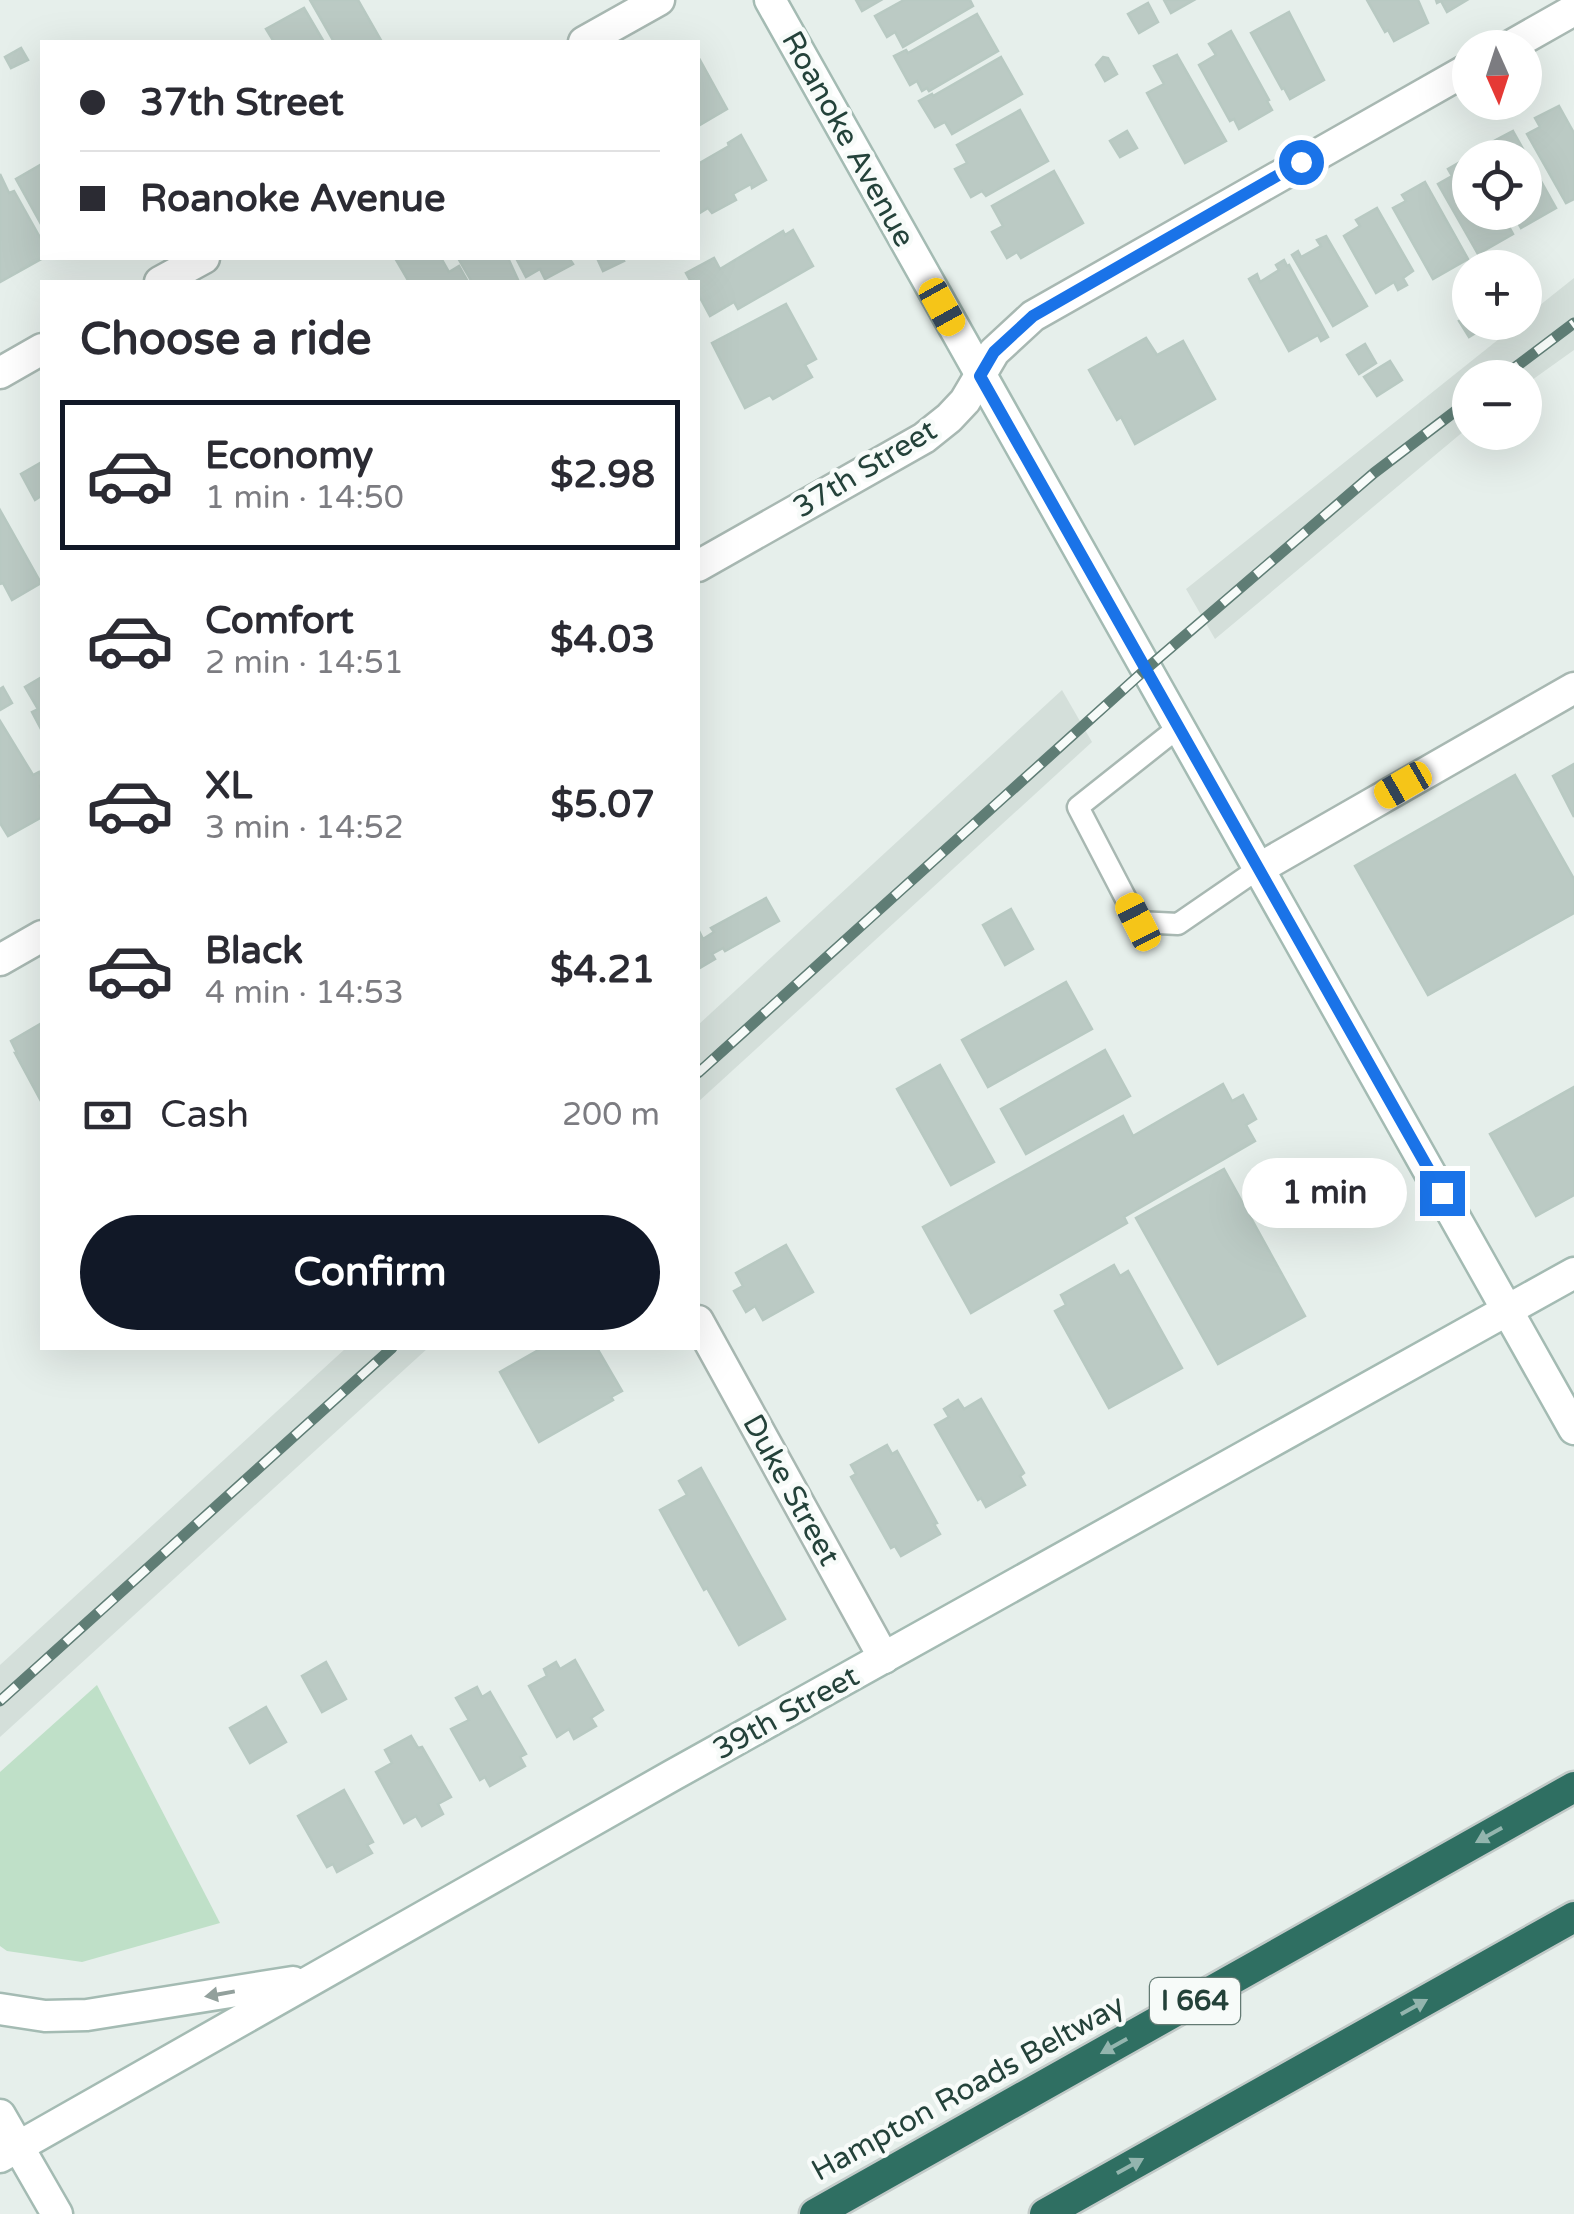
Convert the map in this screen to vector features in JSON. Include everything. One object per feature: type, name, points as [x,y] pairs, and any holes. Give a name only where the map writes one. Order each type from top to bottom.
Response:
[{"type":"highway","name":"Hampton Roads Beltway","points":[[816,2214],[1574,1788]]},
{"type":"highway","points":[[1046,2214],[1574,1916]]},
{"type":"street","points":[[588,40],[659,0]]},
{"type":"street","name":"Roanoke Avenue","points":[[770,0],[1574,1429]]},
{"type":"street","points":[[1539,30],[1574,10]]},
{"type":"street","name":"37th Street","points":[[700,565],[924,438],[964,401],[994,352],[1033,316],[1452,78]]},
{"type":"street","points":[[164,280],[200,260]]},
{"type":"street","points":[[0,373],[40,350]]},
{"type":"street","points":[[1258,869],[1574,688]]},
{"type":"street","points":[[0,960],[40,937]]},
{"type":"street","name":"39th Street","points":[[9,2152],[1574,1272]]},
{"type":"street","name":"Duke Street","points":[[700,1325],[884,1658]]},
{"type":"street","points":[[0,2008],[45,2016],[87,2015],[316,1978]]},
{"type":"street","points":[[0,2115],[9,2152],[57,2214]]},
{"type":"lane","points":[[1179,728],[1078,807],[1138,922],[1178,924],[1258,869]]},
{"type":"shaded area","points":[[1574,278],[1574,350],[1542,373],[1542,360],[1473,360],[1498,340],[1542,340],[1542,303]]},
{"type":"shaded area","points":[[1452,377],[1452,441],[1215,639],[1186,589]]},
{"type":"shaded area","points":[[1062,690],[1092,742],[700,1100],[700,1023]]},
{"type":"shaded area","points":[[344,1350],[426,1350],[0,1737],[0,1665]]},
{"type":"green space","points":[[97,1685],[220,1923],[82,1962],[7,1951],[0,1946],[0,1772]]},
{"type":"building","points":[[310,0],[358,0],[381,40],[333,40]]},
{"type":"building","points":[[856,0],[881,0],[862,11]]},
{"type":"building","points":[[904,0],[970,0],[973,6],[903,47],[895,32],[887,37],[875,16]]},
{"type":"building","points":[[1164,0],[1194,0],[1171,13]]},
{"type":"building","points":[[1367,0],[1418,0],[1428,23],[1394,41]]},
{"type":"building","points":[[1436,0],[1467,0],[1447,12],[1441,1]]},
{"type":"building","points":[[1148,3],[1158,22],[1139,33],[1128,14]]},
{"type":"building","points":[[304,8],[323,40],[273,40],[266,29]]},
{"type":"building","points":[[1289,12],[1324,80],[1290,99],[1251,33]]},
{"type":"building","points":[[977,14],[998,51],[929,91],[922,91],[917,81],[910,85],[894,56],[906,50],[908,53]]},
{"type":"building","points":[[1231,31],[1272,110],[1239,129],[1234,119],[1230,121],[1199,65],[1216,55],[1209,44]]},
{"type":"building","points":[[21,48],[28,60],[11,68],[5,57]]},
{"type":"building","points":[[1177,55],[1226,141],[1185,163],[1147,93],[1164,84],[1154,66]]},
{"type":"building","points":[[1001,57],[1022,94],[952,134],[945,122],[935,127],[919,101]]},
{"type":"building","points":[[1103,57],[1108,58],[1117,74],[1105,81],[1096,65]]},
{"type":"building","points":[[700,60],[727,109],[700,125]]},
{"type":"building","points":[[1559,106],[1574,133],[1574,199],[1566,203],[1542,161],[1542,140],[1530,140],[1527,134],[1540,127],[1536,120],[1542,120],[1542,114]]},
{"type":"building","points":[[1020,110],[1048,161],[986,196],[982,191],[971,197],[955,169],[967,163],[957,145]]},
{"type":"building","points":[[1127,131],[1137,148],[1120,157],[1110,141]]},
{"type":"building","points":[[1513,131],[1518,140],[1496,140]]},
{"type":"building","points":[[741,135],[766,180],[733,194],[736,200],[712,213],[708,208],[700,213],[700,163],[729,146]]},
{"type":"building","points":[[40,165],[40,222],[16,179]]},
{"type":"building","points":[[1054,171],[1083,223],[1021,258],[1017,252],[1007,258],[992,232],[1003,226],[992,206]]},
{"type":"building","points":[[0,174],[40,237],[40,260],[0,282]]},
{"type":"building","points":[[1452,176],[1452,208],[1438,184]]},
{"type":"building","points":[[1425,182],[1463,250],[1452,250],[1452,268],[1433,279],[1393,208],[1406,201],[1402,195]]},
{"type":"building","points":[[1542,183],[1556,208],[1542,216]]},
{"type":"building","points":[[1377,208],[1413,271],[1403,278],[1407,285],[1398,290],[1394,282],[1376,293],[1344,236],[1360,226],[1356,220]]},
{"type":"building","points":[[793,230],[813,266],[738,309],[734,302],[710,316],[700,298],[700,280],[690,280],[686,273],[714,258],[720,269],[783,231],[785,235]]},
{"type":"building","points":[[1464,230],[1511,230],[1513,234],[1485,250],[1476,250]]},
{"type":"building","points":[[1326,236],[1367,306],[1333,326],[1292,255],[1298,251],[1301,257],[1321,246],[1317,240]]},
{"type":"building","points":[[396,260],[442,260],[449,272],[459,266],[467,280],[408,280]]},
{"type":"building","points":[[459,260],[509,260],[518,280],[471,280]]},
{"type":"building","points":[[517,260],[570,260],[573,264],[545,279],[540,269],[526,277]]},
{"type":"building","points":[[598,260],[624,261],[603,271]]},
{"type":"building","points":[[1284,260],[1328,337],[1321,341],[1318,335],[1289,351],[1249,279],[1257,274],[1260,282],[1279,270],[1276,265]]},
{"type":"building","points":[[786,304],[816,359],[805,365],[812,377],[773,399],[770,395],[745,408],[712,343]]},
{"type":"building","points":[[1146,338],[1157,355],[1183,341],[1215,399],[1135,444],[1089,370]]},
{"type":"building","points":[[1365,344],[1376,363],[1359,374],[1347,355]]},
{"type":"building","points":[[1390,361],[1402,380],[1377,396],[1364,377]]},
{"type":"building","points":[[40,463],[40,497],[35,500],[21,474]]},
{"type":"building","points":[[0,510],[40,584],[12,600],[0,584]]},
{"type":"building","points":[[40,678],[40,727],[32,712],[38,709],[25,687]]},
{"type":"building","points":[[3,687],[12,703],[0,710],[0,689]]},
{"type":"building","points":[[0,721],[33,775],[40,774],[40,818],[8,836],[0,823]]},
{"type":"building","points":[[1574,764],[1574,817],[1553,776]]},
{"type":"building","points":[[1515,775],[1574,879],[1574,913],[1428,995],[1355,866]]},
{"type":"building","points":[[766,898],[779,921],[725,951],[723,948],[712,954],[715,959],[700,968],[700,933],[703,939],[714,932],[711,928]]},
{"type":"building","points":[[1011,909],[1033,949],[1005,965],[983,925]]},
{"type":"building","points":[[1066,982],[1092,1029],[988,1087],[962,1040]]},
{"type":"building","points":[[40,1024],[40,1099],[15,1053],[11,1041]]},
{"type":"building","points":[[1105,1050],[1130,1096],[1026,1154],[1001,1109]]},
{"type":"building","points":[[940,1065],[994,1162],[951,1185],[897,1089]]},
{"type":"building","points":[[1223,1084],[1232,1101],[1243,1095],[1256,1119],[1246,1125],[1255,1141],[1124,1217],[1127,1223],[971,1313],[923,1227],[1123,1116],[1133,1136]]},
{"type":"building","points":[[1574,1087],[1574,1195],[1536,1216],[1490,1134]]},
{"type":"building","points":[[1224,1169],[1305,1316],[1218,1364],[1136,1218]]},
{"type":"building","points":[[786,1245],[813,1292],[763,1320],[755,1306],[746,1312],[734,1291],[743,1286],[736,1273]]},
{"type":"building","points":[[1114,1265],[1120,1276],[1128,1271],[1182,1368],[1109,1408],[1055,1311],[1066,1305],[1061,1295]]},
{"type":"building","points":[[538,1350],[598,1350],[622,1391],[539,1442],[500,1372]]},
{"type":"building","points":[[981,1399],[1024,1473],[1020,1476],[1025,1485],[986,1507],[981,1498],[978,1500],[935,1425],[949,1417],[944,1409],[958,1400],[964,1409]]},
{"type":"building","points":[[887,1445],[892,1454],[897,1451],[940,1534],[901,1556],[895,1546],[891,1548],[851,1477],[856,1474],[851,1465]]},
{"type":"building","points":[[701,1468],[785,1619],[739,1645],[660,1510],[687,1495],[679,1481]]},
{"type":"building","points":[[575,1660],[603,1710],[591,1718],[596,1726],[574,1739],[569,1729],[557,1737],[529,1686],[547,1676],[544,1669],[556,1662],[560,1669]]},
{"type":"building","points":[[326,1662],[346,1699],[322,1712],[302,1676]]},
{"type":"building","points":[[477,1687],[482,1697],[490,1692],[526,1754],[520,1757],[525,1766],[490,1786],[485,1777],[480,1780],[451,1729],[469,1720],[456,1698]]},
{"type":"building","points":[[266,1707],[286,1742],[250,1763],[230,1728]]},
{"type":"building","points":[[411,1736],[418,1748],[422,1747],[451,1797],[438,1804],[443,1814],[422,1826],[416,1816],[404,1823],[376,1772],[392,1763],[385,1750]]},
{"type":"building","points":[[344,1790],[373,1842],[367,1845],[372,1853],[337,1872],[333,1864],[327,1867],[298,1816]]},
{"type":"railway","points":[[1525,360],[1574,323]]},
{"type":"railway","points":[[700,1071],[1146,669],[1374,473],[1452,414]]},
{"type":"railway","points":[[0,1701],[390,1350]]},
{"type":"route","points":[[1301,162],[1033,316],[994,352],[980,376],[1442,1193]]}]
